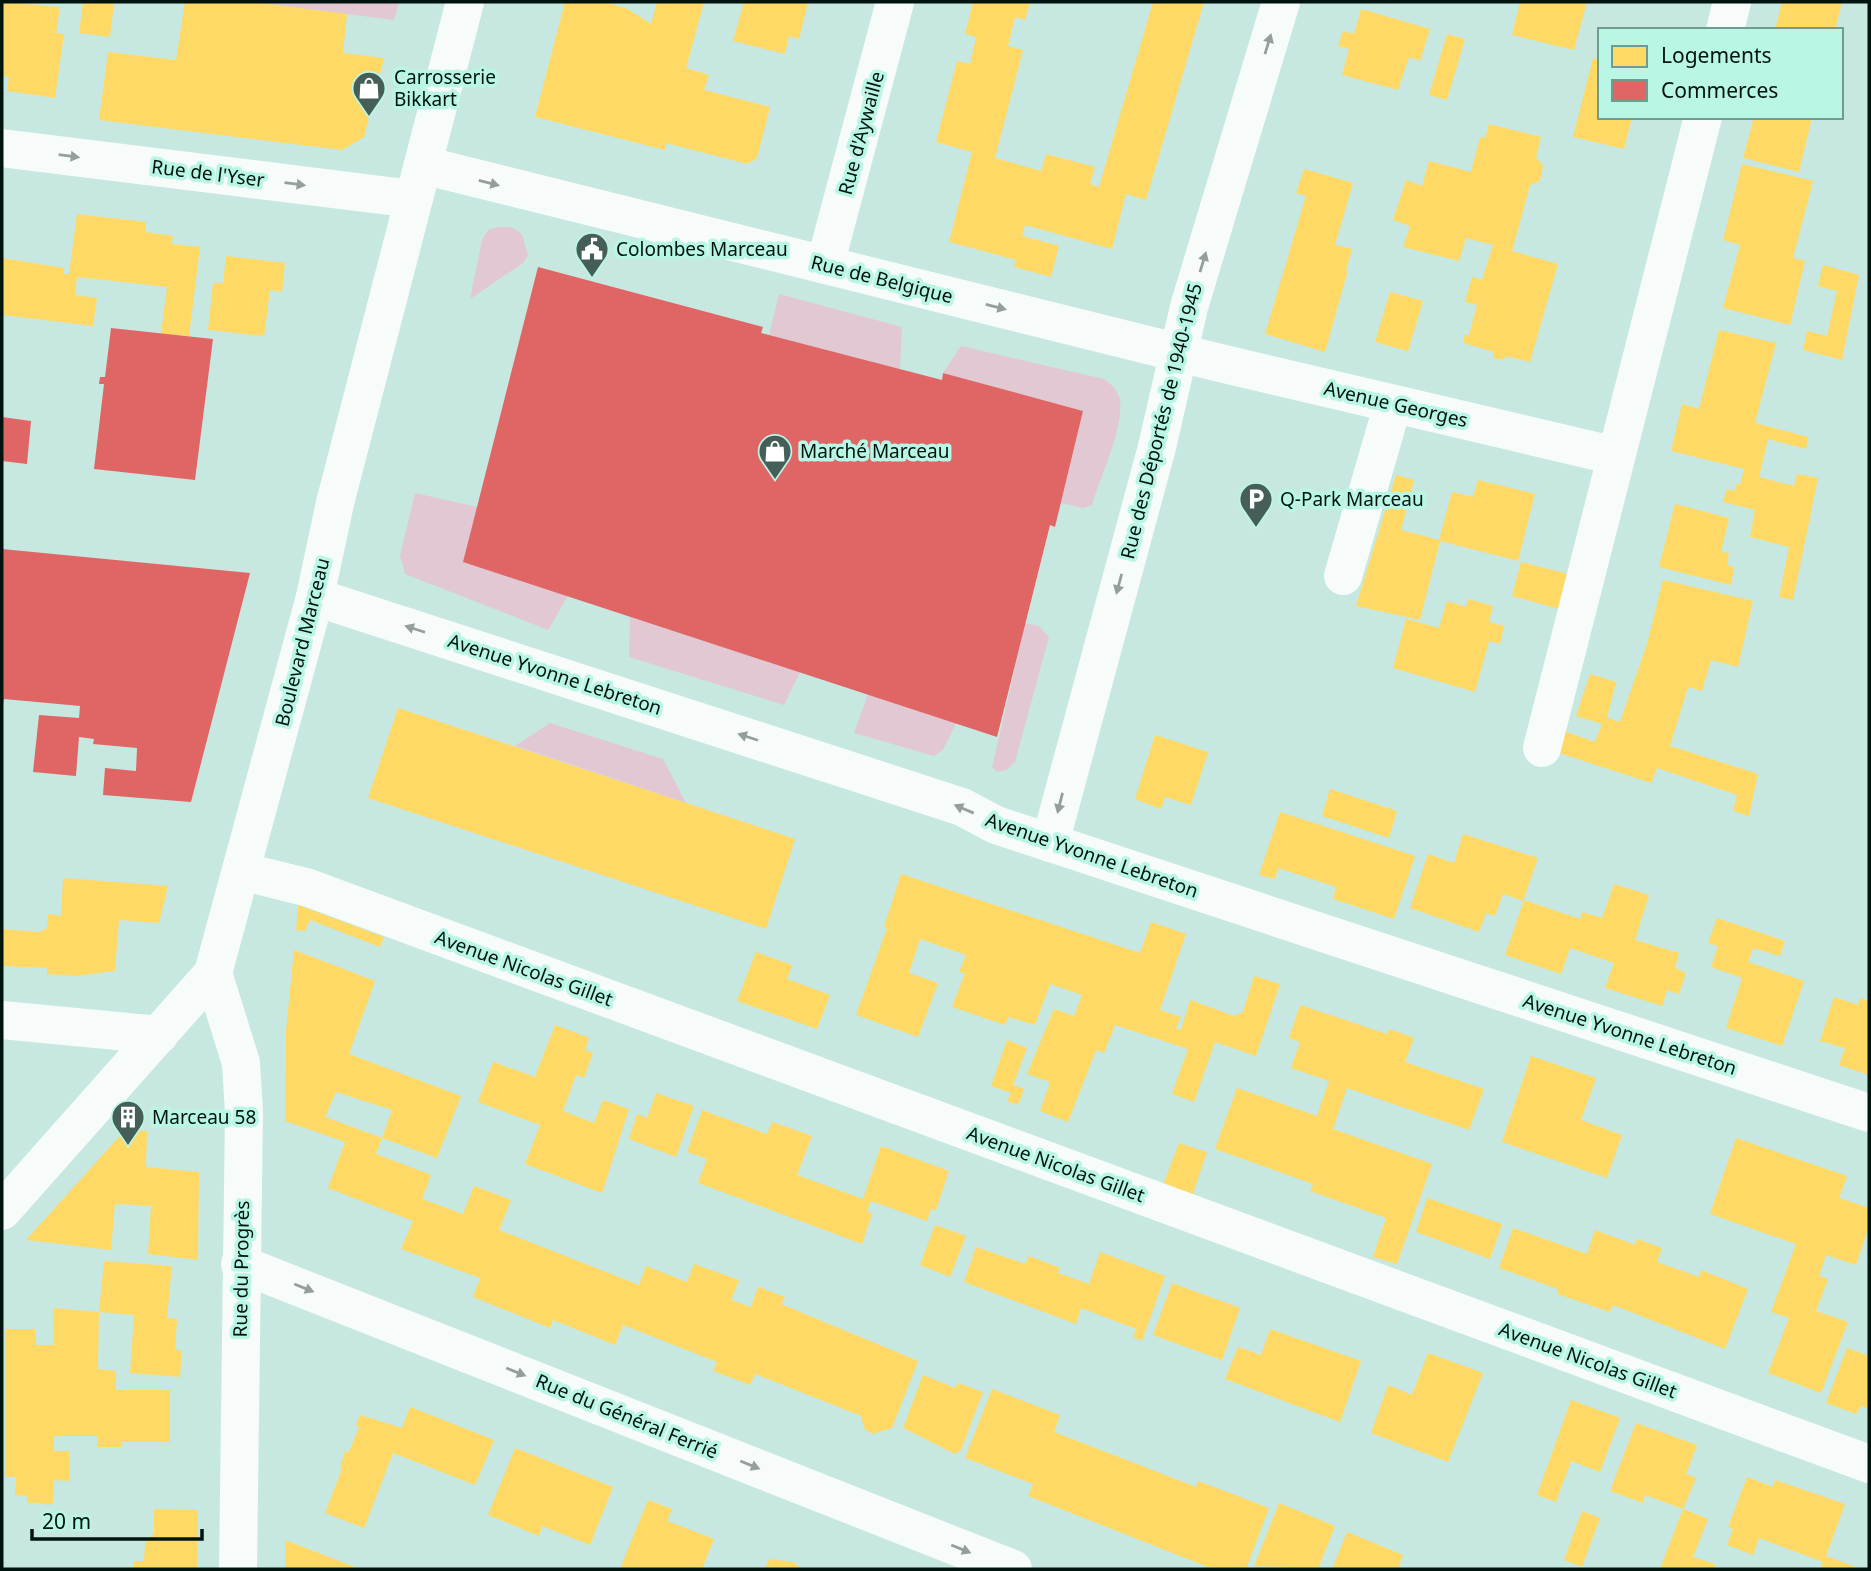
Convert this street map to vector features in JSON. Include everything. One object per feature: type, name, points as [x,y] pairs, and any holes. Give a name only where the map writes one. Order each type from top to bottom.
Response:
[{"type":"street","name":"Boulevard Marceau","points":[[2,1211],[213,974],[315,597],[335,503],[465,2]]},
{"type":"street","name":"Rue d'Aywaille","points":[[825,265],[895,2]]},
{"type":"street","name":"Rue des Déportés de 1940-1945","points":[[1050,843],[1157,447],[1177,351],[1281,2]]},
{"type":"street","points":[[1726,28],[1732,2]]},
{"type":"street","points":[[1542,748],[1702,119]]},
{"type":"street","name":"Rue de l'Yser","points":[[2,148],[418,182]]},
{"type":"street","name":"Rue de Belgique","points":[[418,182],[825,265],[1177,351]]},
{"type":"street","name":"Avenue Georges","points":[[1177,351],[1616,456]]},
{"type":"street","points":[[1343,576],[1393,404]]},
{"type":"street","name":"Avenue Yvonne Lebreton","points":[[315,597],[962,807],[996,825],[1869,1113]]},
{"type":"street","name":"Avenue Nicolas Gillet","points":[[241,871],[309,888],[1869,1464]]},
{"type":"street","name":"Rue du Progrès","points":[[213,974],[241,1063],[244,1112],[238,1569]]},
{"type":"street","points":[[2,1020],[159,1035]]},
{"type":"street","name":"Rue du Général Ferrié","points":[[240,1264],[1013,1569]]},
{"type":"shaded area","points":[[252,2],[399,2],[394,20]]},
{"type":"shaded area","points":[[511,227],[522,234],[528,255],[523,263],[470,299],[482,240],[488,230]]},
{"type":"shaded area","points":[[779,294],[902,327],[900,369],[769,335]]},
{"type":"shaded area","points":[[961,346],[1104,379],[1114,388],[1120,400],[1118,424],[1092,505],[1083,508],[1061,503],[1083,411],[943,373]]},
{"type":"shaded area","points":[[415,493],[477,507],[568,596],[548,630],[405,574],[400,556]]},
{"type":"shaded area","points":[[630,617],[800,672],[784,705],[629,657]]},
{"type":"shaded area","points":[[1025,623],[1039,626],[1049,637],[1015,762],[1006,770],[998,772],[992,768]]},
{"type":"shaded area","points":[[868,694],[956,723],[943,750],[934,756],[854,733]]},
{"type":"shaded area","points":[[550,723],[663,759],[686,803],[515,746]]},
{"type":"building: Logements","points":[[2,2],[60,7],[56,33],[64,34],[55,98],[7,91],[9,77],[2,76]]},
{"type":"building: Logements","points":[[83,2],[114,2],[110,37],[79,33]]},
{"type":"building: Logements","points":[[185,2],[252,2],[347,14],[343,53],[384,58],[364,137],[342,150],[99,120],[108,52],[176,60]]},
{"type":"building: Logements","points":[[565,2],[603,2],[626,8],[651,24],[657,2],[704,2],[686,68],[709,75],[704,90],[770,107],[757,158],[747,164],[666,143],[665,150],[535,117]]},
{"type":"building: Logements","points":[[744,2],[808,2],[799,39],[789,36],[785,54],[733,41]]},
{"type":"building: Logements","points":[[973,2],[1030,2],[1025,20],[1015,17],[1008,46],[1023,50],[995,158],[1041,171],[1046,154],[1095,167],[1090,184],[1099,187],[1153,2],[1204,2],[1146,200],[1126,194],[1112,249],[1025,225],[1022,236],[1059,246],[1051,277],[1014,267],[1016,260],[949,242],[972,152],[936,142],[957,61],[970,64],[976,37],[965,34]]},
{"type":"building: Logements","points":[[1520,2],[1587,2],[1574,50],[1512,35]]},
{"type":"building: Logements","points":[[1782,2],[1842,2],[1836,28],[1776,28]]},
{"type":"building: Logements","points":[[1361,9],[1430,29],[1420,61],[1409,57],[1398,90],[1342,75],[1349,49],[1338,46],[1343,31],[1354,34]]},
{"type":"building: Logements","points":[[1447,34],[1465,39],[1447,100],[1429,95]]},
{"type":"building: Logements","points":[[1593,58],[1598,59],[1598,119],[1632,119],[1624,149],[1573,137]]},
{"type":"building: Logements","points":[[1753,119],[1812,119],[1799,172],[1743,158]]},
{"type":"building: Logements","points":[[1489,124],[1541,137],[1536,157],[1543,166],[1540,181],[1530,185],[1512,251],[1558,264],[1530,362],[1505,356],[1504,360],[1493,358],[1494,352],[1463,343],[1465,334],[1469,335],[1477,305],[1465,302],[1472,277],[1482,280],[1493,245],[1466,238],[1459,261],[1403,247],[1410,226],[1393,220],[1406,180],[1422,186],[1429,161],[1471,172],[1480,137],[1485,138]]},
{"type":"building: Logements","points":[[1742,164],[1813,181],[1793,258],[1805,261],[1790,325],[1723,308],[1740,245],[1723,240]]},
{"type":"building: Logements","points":[[1304,169],[1353,183],[1335,245],[1352,249],[1325,352],[1265,334],[1306,196],[1296,193]]},
{"type":"building: Logements","points":[[77,214],[146,222],[145,232],[173,236],[171,244],[200,247],[189,336],[161,334],[167,287],[77,277],[75,295],[97,298],[93,326],[2,315],[2,258],[64,268],[63,274],[69,274]]},
{"type":"building: Logements","points":[[226,256],[285,263],[282,292],[270,290],[264,336],[208,330],[213,283],[223,283]]},
{"type":"building: Logements","points":[[1823,265],[1859,275],[1842,360],[1803,350],[1807,331],[1827,336],[1837,291],[1818,286]]},
{"type":"building: Logements","points":[[1390,292],[1423,301],[1408,351],[1375,342]]},
{"type":"building: Logements","points":[[1719,330],[1776,343],[1755,423],[1808,437],[1806,449],[1768,439],[1759,477],[1794,486],[1797,474],[1818,478],[1793,600],[1779,597],[1789,547],[1750,537],[1755,510],[1723,502],[1727,489],[1735,491],[1736,484],[1740,485],[1744,469],[1671,451],[1682,404],[1699,409]]},
{"type":"building: Logements","points":[[1396,475],[1414,480],[1401,530],[1439,540],[1452,492],[1473,497],[1478,480],[1535,494],[1518,561],[1440,541],[1420,620],[1356,606]]},
{"type":"building: Logements","points":[[1675,504],[1729,518],[1721,552],[1729,553],[1727,565],[1734,567],[1731,585],[1659,567]]},
{"type":"building: Logements","points":[[1521,562],[1568,574],[1559,609],[1512,596]]},
{"type":"building: Logements","points":[[1663,580],[1753,601],[1738,667],[1711,660],[1702,691],[1688,687],[1670,746],[1758,774],[1749,816],[1733,811],[1737,795],[1657,768],[1651,783],[1559,753],[1564,731],[1595,742],[1602,724],[1576,716],[1590,674],[1616,682],[1607,718],[1620,722],[1647,644]]},
{"type":"building: Logements","points":[[1468,599],[1493,606],[1489,622],[1504,626],[1500,644],[1489,641],[1475,692],[1393,668],[1406,619],[1439,628],[1447,601],[1466,607]]},
{"type":"building: Logements","points":[[398,708],[795,839],[766,929],[368,798]]},
{"type":"building: Logements","points":[[1155,735],[1208,752],[1191,805],[1165,797],[1161,809],[1135,799]]},
{"type":"building: Logements","points":[[1330,789],[1397,811],[1389,838],[1322,816]]},
{"type":"building: Logements","points":[[1280,812],[1415,856],[1394,919],[1333,899],[1336,887],[1278,868],[1275,879],[1259,875]]},
{"type":"building: Logements","points":[[1463,834],[1538,858],[1523,901],[1503,894],[1495,916],[1486,913],[1479,932],[1410,908],[1428,854],[1454,863]]},
{"type":"building: Logements","points":[[901,874],[1140,953],[1151,922],[1186,934],[1160,1010],[1181,1017],[1176,1028],[1181,1030],[1190,1000],[1234,1016],[1243,1012],[1254,976],[1280,984],[1256,1056],[1215,1042],[1194,1102],[1172,1094],[1188,1049],[1115,1025],[1104,1053],[1096,1050],[1068,1122],[1040,1111],[1050,1082],[1027,1074],[1054,1009],[1074,1016],[1082,995],[1050,984],[1035,1025],[1008,1017],[1005,1025],[952,1007],[965,973],[959,972],[966,955],[920,939],[909,973],[938,983],[918,1037],[856,1015],[887,928],[884,927]]},
{"type":"building: Logements","points":[[63,878],[168,886],[159,923],[119,920],[115,971],[76,976],[47,974],[47,968],[2,966],[2,929],[40,932],[47,928],[48,914],[61,916]]},
{"type":"building: Logements","points":[[1614,884],[1649,895],[1635,940],[1679,953],[1675,968],[1686,973],[1679,994],[1667,990],[1662,1006],[1605,988],[1614,963],[1570,948],[1561,974],[1505,955],[1524,900],[1580,919],[1582,912],[1602,918]]},
{"type":"building: Logements","points":[[298,905],[384,937],[380,947],[310,920],[305,931],[296,930]]},
{"type":"building: Logements","points":[[1717,918],[1785,941],[1780,956],[1753,948],[1748,962],[1804,981],[1782,1046],[1726,1028],[1742,978],[1711,967],[1718,946],[1708,943]]},
{"type":"building: Logements","points":[[294,950],[375,981],[349,1054],[461,1096],[437,1158],[382,1138],[376,1154],[431,1175],[422,1199],[463,1214],[474,1186],[511,1200],[499,1230],[639,1285],[646,1266],[687,1282],[694,1264],[739,1280],[731,1300],[751,1307],[758,1287],[785,1297],[781,1304],[918,1361],[892,1428],[872,1434],[864,1428],[861,1416],[755,1374],[750,1385],[713,1371],[717,1362],[623,1325],[615,1345],[553,1320],[550,1328],[473,1297],[480,1278],[401,1249],[413,1221],[328,1188],[345,1142],[285,1121],[286,1031]],"holes":[[[336,1092],[392,1110],[382,1138],[325,1117]]]},
{"type":"building: Logements","points":[[756,952],[792,965],[787,979],[830,995],[817,1029],[737,1001]]},
{"type":"building: Logements","points":[[1834,997],[1858,1005],[1860,998],[1869,1001],[1869,1075],[1839,1065],[1845,1048],[1820,1041]]},
{"type":"building: Logements","points":[[1300,1005],[1387,1034],[1389,1029],[1414,1038],[1405,1062],[1484,1089],[1469,1130],[1347,1088],[1333,1129],[1432,1164],[1397,1264],[1373,1257],[1386,1218],[1310,1191],[1313,1184],[1215,1149],[1237,1088],[1317,1116],[1329,1081],[1291,1068],[1300,1042],[1289,1038]]},
{"type":"building: Logements","points":[[555,1025],[589,1038],[585,1050],[593,1053],[584,1078],[576,1075],[563,1111],[594,1123],[603,1100],[629,1109],[602,1193],[525,1164],[540,1125],[478,1102],[493,1062],[535,1077]]},
{"type":"building: Logements","points":[[1007,1040],[1027,1048],[1013,1085],[1024,1089],[1018,1105],[1007,1101],[1011,1093],[991,1086]]},
{"type":"building: Logements","points":[[1531,1056],[1596,1078],[1581,1120],[1622,1135],[1607,1178],[1502,1142]]},
{"type":"building: Logements","points":[[656,1093],[694,1106],[676,1157],[629,1139],[637,1114],[647,1118]]},
{"type":"building: Logements","points":[[702,1110],[767,1134],[772,1122],[812,1136],[797,1175],[863,1199],[881,1146],[949,1171],[936,1210],[931,1209],[927,1221],[871,1201],[867,1211],[872,1214],[862,1244],[698,1183],[707,1159],[687,1152]]},
{"type":"building: Logements","points":[[126,1129],[147,1131],[146,1167],[199,1172],[198,1260],[148,1254],[151,1206],[115,1204],[111,1250],[26,1240]]},
{"type":"building: Logements","points":[[1736,1138],[1847,1176],[1839,1198],[1869,1208],[1869,1226],[1856,1265],[1826,1255],[1819,1276],[1828,1279],[1816,1311],[1848,1322],[1821,1393],[1768,1373],[1789,1318],[1771,1312],[1796,1244],[1710,1214]]},
{"type":"building: Logements","points":[[1179,1143],[1207,1152],[1192,1196],[1163,1185]]},
{"type":"building: Logements","points":[[1427,1198],[1502,1224],[1490,1259],[1416,1232]]},
{"type":"building: Logements","points":[[935,1225],[966,1236],[950,1277],[920,1265]]},
{"type":"building: Logements","points":[[1513,1228],[1587,1254],[1595,1230],[1635,1245],[1637,1239],[1662,1248],[1657,1262],[1699,1277],[1701,1270],[1748,1289],[1725,1349],[1613,1305],[1610,1312],[1557,1294],[1558,1289],[1499,1268]]},
{"type":"building: Logements","points":[[976,1247],[1025,1264],[1029,1256],[1060,1268],[1058,1273],[1089,1284],[1100,1252],[1165,1276],[1142,1341],[1133,1337],[1136,1329],[1081,1308],[1076,1324],[964,1282]]},
{"type":"building: Logements","points":[[104,1261],[172,1266],[167,1318],[177,1319],[175,1350],[182,1350],[180,1377],[130,1373],[134,1315],[99,1312]]},
{"type":"building: Logements","points":[[1172,1283],[1240,1308],[1222,1360],[1153,1335]]},
{"type":"building: Logements","points":[[53,1308],[99,1312],[98,1369],[116,1371],[116,1390],[170,1390],[170,1442],[122,1442],[122,1447],[97,1447],[97,1436],[54,1436],[54,1451],[69,1451],[69,1481],[53,1480],[53,1504],[27,1503],[27,1496],[15,1495],[16,1477],[5,1477],[5,1329],[35,1329],[36,1345],[54,1345]]},
{"type":"building: Logements","points":[[1270,1329],[1361,1361],[1340,1422],[1225,1379],[1238,1347],[1261,1355]]},
{"type":"building: Logements","points":[[1847,1348],[1869,1356],[1869,1409],[1861,1406],[1856,1414],[1826,1403]]},
{"type":"building: Logements","points":[[1428,1353],[1483,1373],[1448,1462],[1371,1433],[1388,1385],[1412,1395]]},
{"type":"building: Logements","points":[[923,1375],[955,1388],[958,1383],[983,1392],[961,1450],[955,1454],[903,1428]]},
{"type":"building: Logements","points":[[992,1389],[1060,1415],[1054,1432],[1196,1487],[1198,1481],[1269,1508],[1246,1569],[1213,1569],[1028,1496],[1033,1484],[965,1458]]},
{"type":"building: Logements","points":[[1571,1400],[1620,1418],[1600,1472],[1571,1461],[1556,1502],[1537,1495]]},
{"type":"building: Logements","points":[[410,1407],[494,1440],[475,1485],[393,1453],[364,1528],[325,1513],[342,1469],[340,1468],[345,1451],[349,1452],[359,1427],[356,1425],[360,1415],[402,1428]]},
{"type":"building: Logements","points":[[1636,1423],[1697,1445],[1686,1474],[1696,1478],[1683,1509],[1645,1495],[1643,1503],[1610,1491]]},
{"type":"building: Logements","points":[[515,1448],[613,1487],[590,1545],[542,1526],[539,1536],[488,1515]]},
{"type":"building: Logements","points":[[1747,1477],[1773,1487],[1775,1480],[1845,1504],[1826,1556],[1861,1569],[1820,1569],[1823,1562],[1759,1538],[1753,1555],[1727,1545],[1733,1529],[1728,1527]]},
{"type":"building: Logements","points":[[648,1500],[672,1509],[667,1521],[714,1539],[702,1569],[620,1569]]},
{"type":"building: Logements","points":[[1279,1503],[1335,1526],[1318,1569],[1254,1566]]},
{"type":"building: Logements","points":[[154,1509],[198,1510],[197,1569],[133,1569],[133,1561],[144,1561],[145,1543],[154,1533]]},
{"type":"building: Logements","points":[[1683,1509],[1708,1519],[1693,1557],[1715,1564],[1714,1569],[1660,1569]]},
{"type":"building: Logements","points":[[1582,1511],[1600,1518],[1582,1567],[1564,1560]]},
{"type":"building: Logements","points":[[1347,1532],[1403,1555],[1398,1569],[1332,1569]]},
{"type":"building: Logements","points":[[285,1540],[360,1569],[285,1569]]},
{"type":"building: Logements","points":[[769,1559],[793,1562],[802,1569],[765,1569]]},
{"type":"building: Commerces","name":"Marché Marceau","points":[[538,267],[763,327],[761,333],[942,380],[943,373],[1083,411],[1055,527],[1050,525],[997,737],[463,562]]},
{"type":"building: Commerces","points":[[111,328],[213,339],[195,480],[94,469],[104,384],[99,384],[100,377],[105,377]]},
{"type":"building: Commerces","points":[[2,417],[31,421],[27,464],[2,461]]},
{"type":"building: Commerces","points":[[2,549],[250,573],[191,802],[103,795],[105,768],[136,771],[137,748],[93,744],[94,739],[79,737],[76,776],[33,772],[39,715],[79,718],[80,706],[4,699],[2,708]]},
{"type":"place","name":"Carrosserie Bikkart","points":[[369,118]]},
{"type":"place","name":"Colombes Marceau","points":[[592,279]]},
{"type":"place","name":"Marché Marceau","points":[[775,481]]},
{"type":"place","name":"Q-Park Marceau","points":[[1256,529]]},
{"type":"place","name":"Marceau 58","points":[[128,1147]]}]
